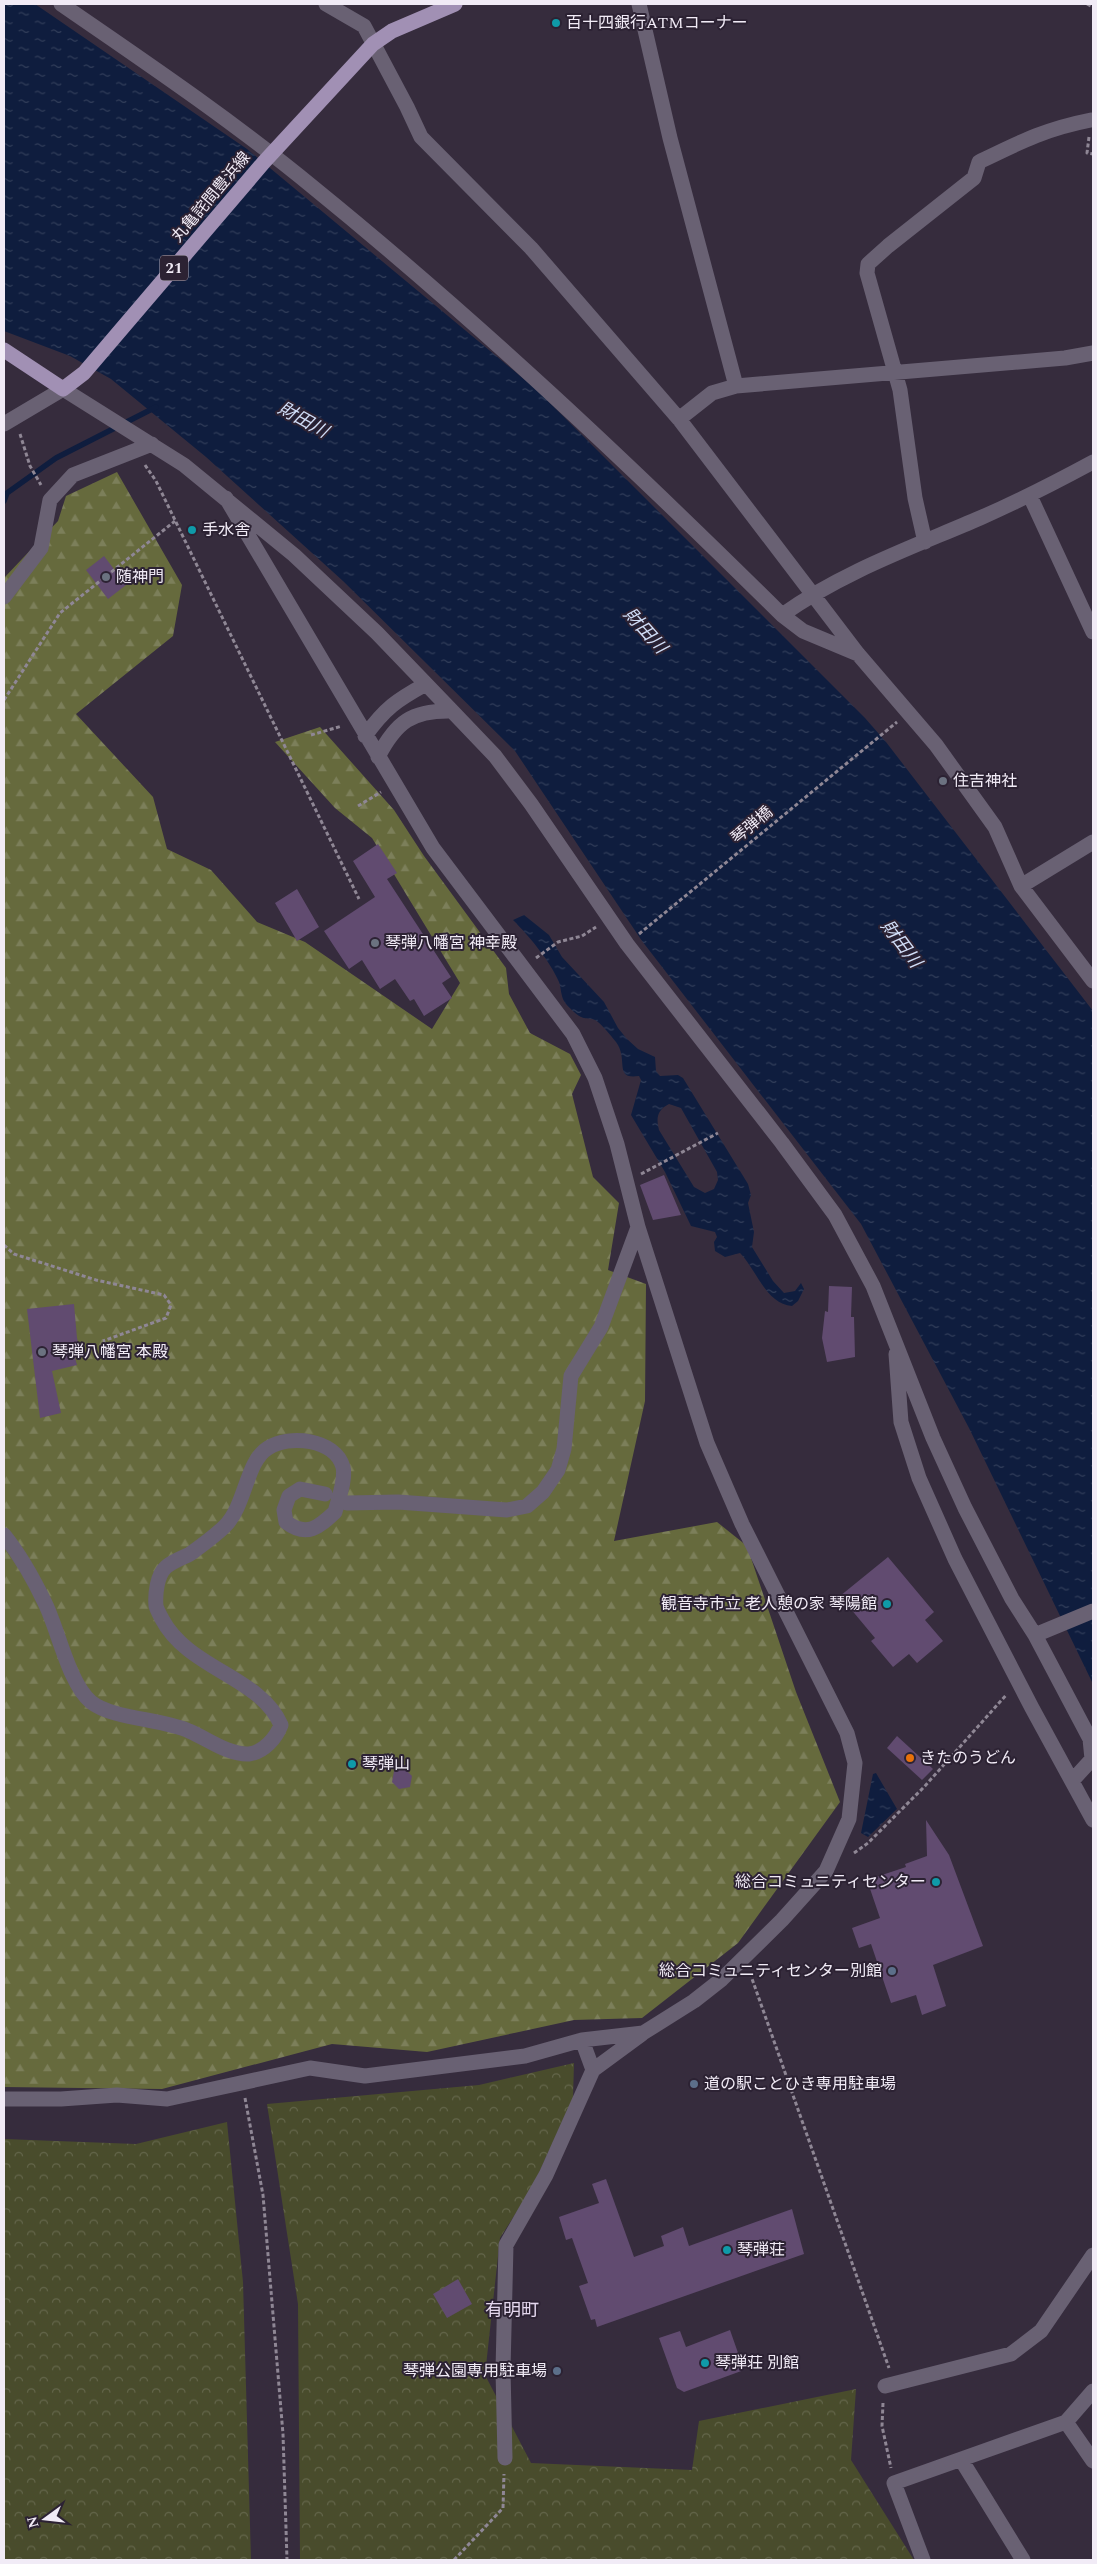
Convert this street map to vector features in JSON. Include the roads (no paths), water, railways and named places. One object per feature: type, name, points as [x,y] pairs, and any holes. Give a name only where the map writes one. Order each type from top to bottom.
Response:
[{"type":"main road","name":"丸亀詫間豊浜線","points":[[63,389],[84,373],[267,158],[373,44],[408,23],[455,4]]},
{"type":"main road","points":[[4,350],[63,389]]},
{"type":"street","points":[[60,4],[153,67],[267,158],[313,187],[493,340],[655,490],[782,615],[803,631],[858,654]]},
{"type":"street","points":[[326,4],[364,26],[421,137],[531,248],[679,419],[858,654],[936,745],[995,828],[1021,886],[1093,981]]},
{"type":"street","points":[[638,4],[670,138],[736,386]]},
{"type":"street","points":[[925,542],[915,498],[900,390],[867,273],[868,264],[974,178],[979,162],[1034,135],[1091,120]]},
{"type":"street","points":[[679,419],[712,393],[736,386],[894,374],[1065,358],[1093,353]]},
{"type":"street","points":[[10,422],[63,389],[152,444],[226,498],[336,594],[377,633],[495,756],[531,804],[609,918],[835,1215],[873,1286],[896,1341],[932,1438],[965,1508],[1012,1599],[1035,1635],[1090,1739],[1092,1759],[1072,1781]]},
{"type":"street","points":[[4,597],[41,548],[50,500],[73,475],[152,444]]},
{"type":"street","points":[[782,615],[813,593],[1030,496],[1093,462]]},
{"type":"street","points":[[1030,496],[1093,632]]},
{"type":"street","points":[[226,498],[365,736],[433,848],[573,1034],[595,1078],[614,1136],[638,1227],[706,1443],[742,1524],[847,1733],[855,1764],[849,1819],[826,1871],[782,1920],[722,1979],[694,2001],[643,2033],[593,2070],[546,2175],[506,2245],[503,2370],[505,2458]]},
{"type":"street","points":[[365,736],[378,718],[394,702],[426,684]]},
{"type":"street","points":[[378,757],[387,740],[400,724],[413,716],[432,711],[452,711]]},
{"type":"street","points":[[1021,886],[1093,842]]},
{"type":"street","points":[[347,1503],[398,1502],[507,1510],[527,1506],[543,1492],[558,1470],[564,1449],[571,1376],[601,1326],[638,1227]]},
{"type":"street","points":[[896,1341],[901,1422],[919,1478],[955,1559],[1093,1820]]},
{"type":"street","points":[[4,1535],[13,1546],[46,1603],[71,1670],[92,1703],[112,1711],[176,1726],[235,1753],[250,1754],[261,1751],[278,1734],[281,1725],[278,1716],[271,1706],[258,1696],[180,1644],[167,1628],[156,1608],[156,1588],[165,1568],[191,1553],[225,1526],[237,1511],[256,1460],[268,1448],[286,1441],[319,1444],[335,1454],[343,1468],[336,1512],[311,1530],[296,1529],[286,1522],[284,1510],[289,1496],[300,1489],[325,1494]]},
{"type":"street","points":[[1035,1635],[1093,1611]]},
{"type":"street","points":[[4,2099],[61,2099],[117,2095],[167,2099],[310,2068],[365,2076],[480,2063],[525,2056],[582,2040],[643,2033]]},
{"type":"street","points":[[582,2040],[593,2070]]},
{"type":"street","points":[[885,2386],[1011,2354],[1041,2331],[1093,2256]]},
{"type":"street","points":[[923,2560],[894,2483],[962,2461],[1066,2422],[1093,2391]]},
{"type":"street","points":[[1066,2422],[1093,2461]]},
{"type":"street","points":[[962,2461],[1023,2560]]},
{"type":"water","name":"財田川","points":[[4,4],[35,4],[247,149],[536,389],[865,718],[886,742],[1093,1011],[1093,1684],[969,1428],[861,1224],[642,941],[515,751],[343,581],[206,457],[111,379],[70,356],[4,331]]},
{"type":"water","points":[[524,915],[549,935],[562,957],[604,1002],[618,1028],[627,1039],[638,1049],[655,1057],[656,1071],[660,1076],[678,1075],[683,1078],[748,1184],[751,1195],[748,1203],[754,1232],[752,1247],[773,1281],[784,1293],[795,1291],[801,1283],[804,1289],[798,1301],[792,1306],[783,1304],[768,1293],[740,1253],[725,1257],[715,1251],[714,1242],[717,1237],[715,1232],[691,1226],[665,1172],[631,1115],[641,1080],[639,1076],[626,1075],[620,1049],[601,1024],[594,1019],[579,1016],[565,1003],[559,982],[545,957],[513,920]],"holes":[[[669,1104],[681,1108],[717,1172],[718,1180],[714,1189],[705,1193],[694,1187],[659,1130],[658,1115],[662,1109]]]},
{"type":"water","points":[[876,1773],[897,1809],[868,1837],[861,1833],[873,1774]]},
{"type":"waterway","points":[[4,501],[7,493],[56,458],[156,407]]},
{"type":"place","name":"百十四銀行ATMコーナー","points":[[556,23]]},
{"type":"place","name":"手水舎","points":[[192,530]]},
{"type":"place","name":"随神門","points":[[106,577]]},
{"type":"place","name":"住吉神社","points":[[943,781]]},
{"type":"place","name":"琴弾八幡宮 神幸殿","points":[[375,943]]},
{"type":"place","name":"琴弾八幡宮 本殿","points":[[42,1352]]},
{"type":"place","name":"観音寺市立 老人憩の家 琴陽館","points":[[887,1604]]},
{"type":"place","name":"きたのうどん","points":[[910,1758]]},
{"type":"place","name":"琴弾山","points":[[352,1764]]},
{"type":"place","name":"総合コミュニティセンター","points":[[936,1882]]},
{"type":"place","name":"総合コミュニティセンター別館","points":[[892,1971]]},
{"type":"place","name":"道の駅ことひき専用駐車場","points":[[694,2084]]},
{"type":"place","name":"琴弾荘","points":[[727,2250]]},
{"type":"place","name":"琴弾荘 別館","points":[[705,2363]]},
{"type":"place","name":"琴弾公園専用駐車場","points":[[557,2371]]},
{"type":"district","name":"有明町","points":[[512,2310]]}]
